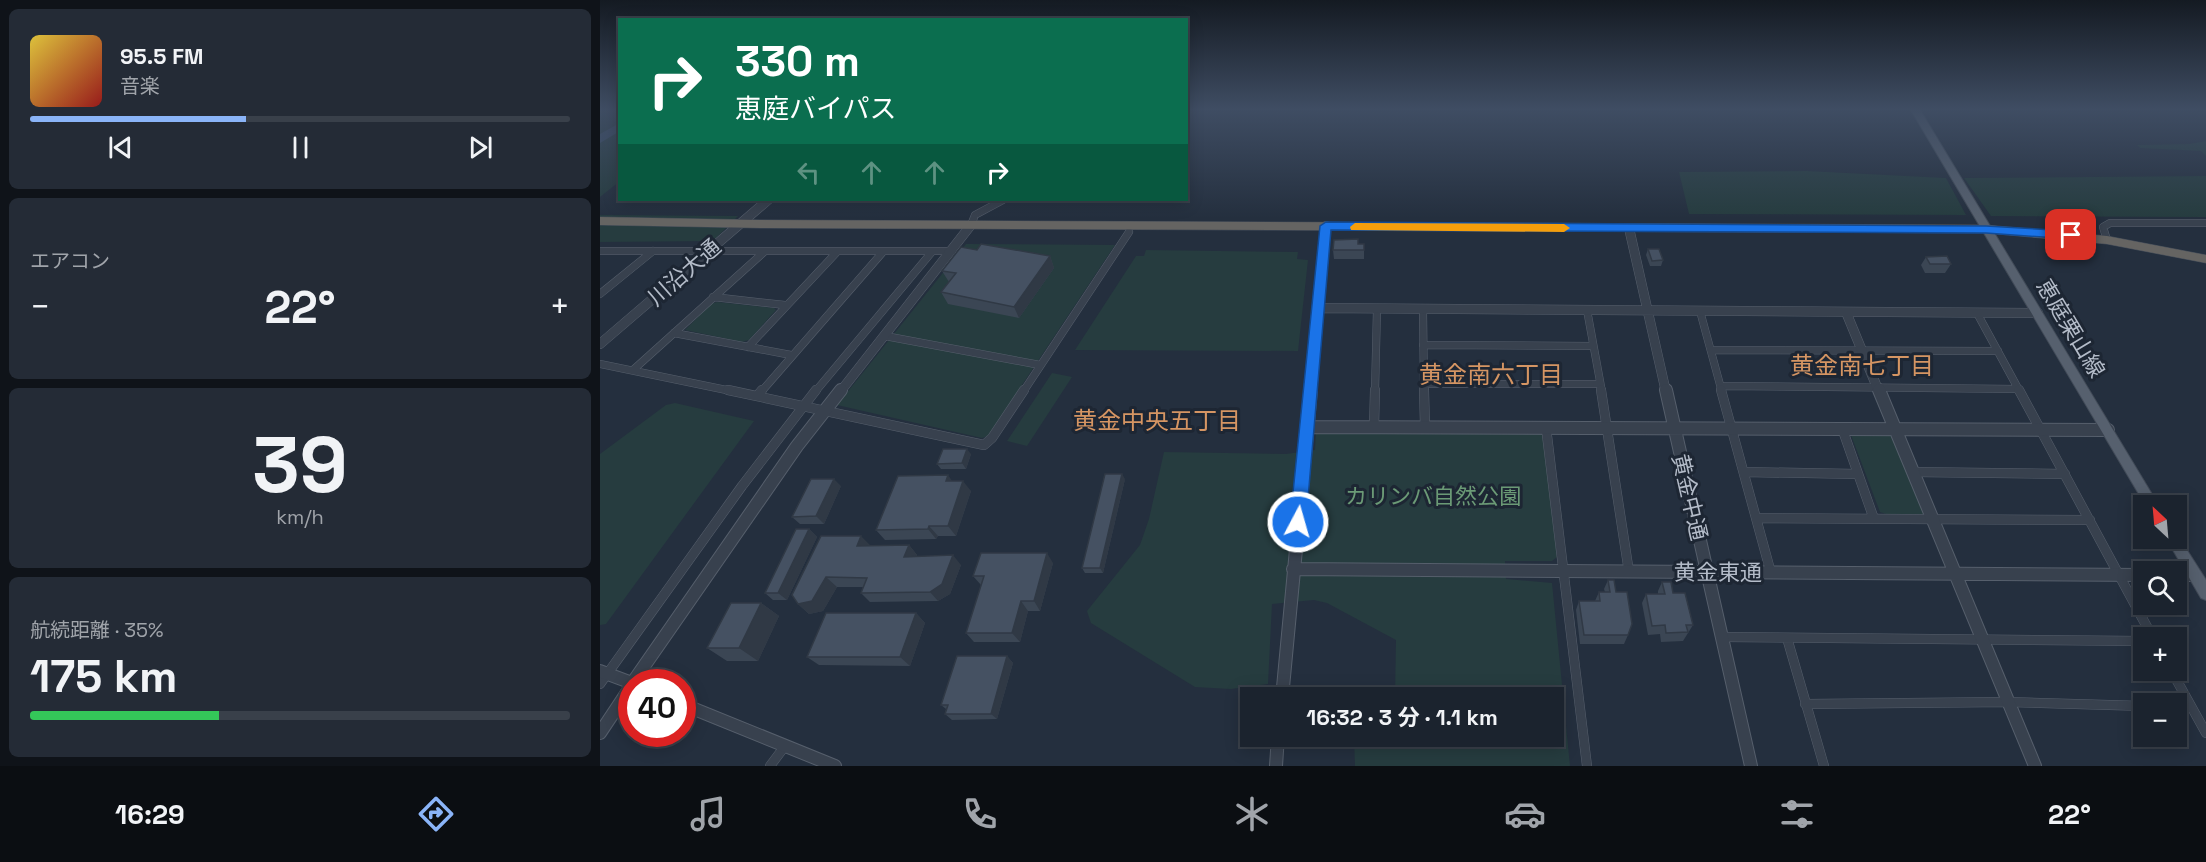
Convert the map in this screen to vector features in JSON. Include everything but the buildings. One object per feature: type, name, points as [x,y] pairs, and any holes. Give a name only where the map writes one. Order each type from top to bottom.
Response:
[{"type":"highway","points":[[600,221],[736,227]]},
{"type":"highway","points":[[600,228],[1988,234],[2107,240],[2206,259]]},
{"type":"highway","points":[[969,228],[1129,232],[1326,230]]},
{"type":"highway","points":[[1988,234],[2094,245],[2206,265]]},
{"type":"main road","name":"恵庭栗山線","points":[[1936,146],[2146,495]]},
{"type":"main road","points":[[2180,549],[2206,593]]},
{"type":"street","name":"川沿大通","points":[[600,344],[767,201]]},
{"type":"street","points":[[642,669],[797,446],[952,251],[969,228],[975,215],[1001,201]]},
{"type":"street","points":[[2107,240],[2103,227],[2110,223],[2206,223]]},
{"type":"street","points":[[1283,687],[1326,230]]},
{"type":"street","name":"黄金中通","points":[[1630,231],[1751,766]]},
{"type":"street","points":[[600,364],[827,410],[984,445],[992,438],[1129,232]]},
{"type":"street","points":[[600,294],[653,251]]},
{"type":"street","points":[[602,252],[931,253],[952,251]]},
{"type":"street","points":[[633,370],[764,252]]},
{"type":"street","points":[[748,347],[836,253]]},
{"type":"street","points":[[757,396],[882,253]]},
{"type":"street","points":[[618,681],[602,677],[803,406],[931,253]]},
{"type":"street","points":[[713,297],[785,305]]},
{"type":"street","points":[[1318,308],[2038,313]]},
{"type":"street","points":[[1374,427],[1377,309]]},
{"type":"street","points":[[1423,309],[1425,426]]},
{"type":"street","points":[[1587,310],[1608,427],[1629,572]]},
{"type":"street","points":[[1700,311],[1771,573]]},
{"type":"street","points":[[1846,312],[2035,766]]},
{"type":"street","points":[[1977,313],[2147,627]]},
{"type":"street","points":[[674,333],[791,355]]},
{"type":"street","points":[[885,336],[1040,365]]},
{"type":"street","points":[[1423,345],[1593,346]]},
{"type":"street","points":[[1711,350],[1998,351]]},
{"type":"street","points":[[1425,384],[1600,384]]},
{"type":"street","points":[[1721,386],[2019,389]]},
{"type":"street","points":[[1308,427],[2108,430]]},
{"type":"street","points":[[1546,427],[1587,766]]},
{"type":"street","points":[[1842,428],[1874,519]]},
{"type":"street","points":[[1744,472],[1858,474]]},
{"type":"street","points":[[1912,472],[2064,474]]},
{"type":"street","points":[[1756,518],[2090,520]]},
{"type":"street","name":"黄金東通","points":[[1293,569],[2133,575]]},
{"type":"street","points":[[2187,575],[2195,575]]},
{"type":"street","points":[[1722,637],[2133,642]]},
{"type":"street","points":[[1787,638],[1824,766]]},
{"type":"street","points":[[2177,681],[2206,733]]},
{"type":"street","points":[[1805,704],[2008,702],[2133,706]]},
{"type":"street","points":[[600,733],[618,705]]},
{"type":"street","points":[[696,710],[835,766]]},
{"type":"street","points":[[770,766],[786,746]]},
{"type":"street","points":[[1276,766],[1277,747]]},
{"type":"green space","points":[[600,146],[618,146],[618,183],[600,197]]},
{"type":"green space","points":[[2138,146],[2206,146],[2206,156],[2201,151],[2140,148]]},
{"type":"green space","points":[[1807,171],[1946,178],[1966,215],[1689,214],[1679,172]]},
{"type":"green space","points":[[2206,176],[2206,217],[1991,216],[1964,178]]},
{"type":"green space","points":[[600,215],[738,216],[713,241],[600,242]]},
{"type":"green space","points":[[966,244],[1115,245],[988,436],[982,438],[837,405]]},
{"type":"green space","points":[[1146,250],[1298,252],[1297,259],[1308,260],[1298,351],[1075,350],[1136,256],[1144,256]]},
{"type":"green space","points":[[717,302],[776,310],[749,340],[742,342],[685,330],[711,304]]},
{"type":"green space","points":[[1052,373],[1072,377],[1027,446],[1007,441]]},
{"type":"green space","points":[[675,403],[754,421],[606,624],[600,625],[600,454],[666,405]]},
{"type":"green space","name":"カリンバ自然公園","points":[[1316,430],[1543,432],[1557,557],[1552,561],[1505,561],[1506,579],[1552,583],[1562,687],[1395,687],[1396,640],[1327,603],[1314,600],[1272,604],[1268,684],[1231,689],[1195,687],[1091,623],[1087,611],[1140,545],[1149,519],[1164,452],[1286,454],[1315,450]]},
{"type":"green space","points":[[1885,434],[1893,437],[1925,512],[1923,515],[1880,512],[1851,435]]},
{"type":"green space","points":[[1564,705],[1570,766],[1355,766],[1354,747],[1564,747]]},
{"type":"slow traffic","points":[[1355,227],[1564,228]]},
{"type":"district","name":"黄金南七丁目","points":[[1862,366]]},
{"type":"district","name":"黄金南六丁目","points":[[1491,375]]},
{"type":"district","name":"黄金中央五丁目","points":[[1157,421]]},
{"type":"route","points":[[1298,522],[1326,226],[1986,230],[2071,235]]}]
